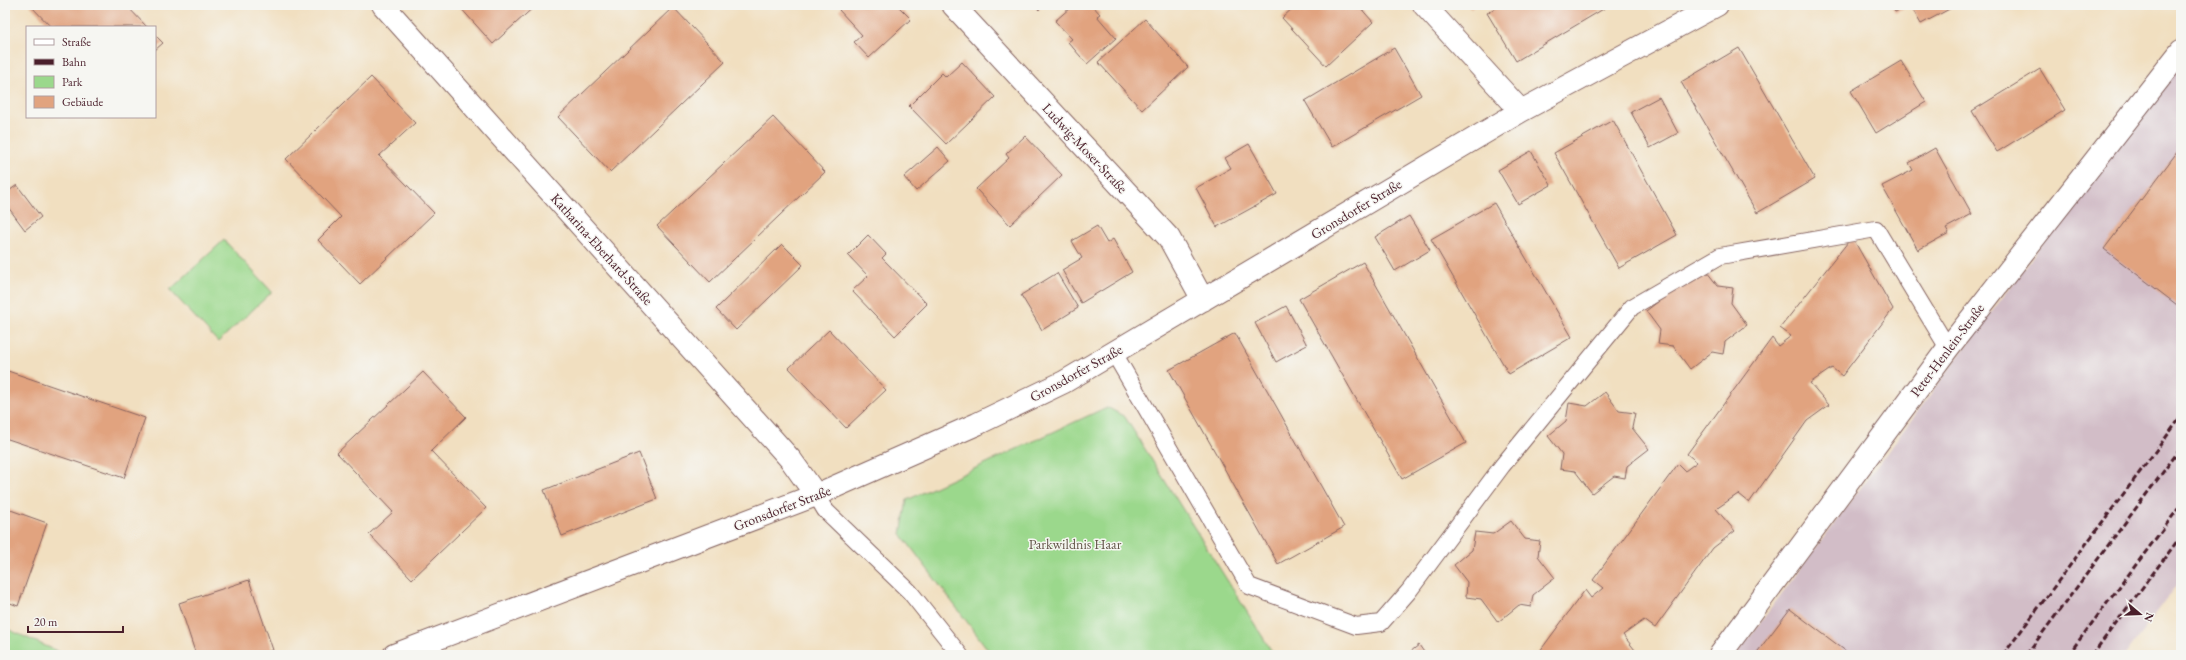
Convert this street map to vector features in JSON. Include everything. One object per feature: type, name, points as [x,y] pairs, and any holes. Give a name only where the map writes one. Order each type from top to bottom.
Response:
[{"type":"street","name":"Katharina-Eberhard-Straße","points":[[383,5],[791,460],[816,495]]},
{"type":"street","name":"Ludwig-Moser-Straße","points":[[953,5],[1169,238],[1204,300]]},
{"type":"street","points":[[1424,5],[1521,111]]},
{"type":"street","name":"Gronsdorfer Straße","points":[[394,655],[816,495],[983,421],[1064,382],[1521,111],[1717,5]]},
{"type":"street","name":"Peter-Henlein-Straße","points":[[1720,655],[1948,348],[2181,52]]},
{"type":"lane","points":[[1114,353],[1249,586],[1356,626],[1381,623],[1409,591],[1502,466],[1632,307],[1720,256],[1876,229],[1948,348]]},
{"type":"lane","points":[[816,495],[825,510],[910,592],[960,655]]},
{"type":"shaded area","points":[[2181,58],[2181,580],[2125,655],[1736,655]]},
{"type":"green space","points":[[224,240],[272,292],[218,342],[170,290]]},
{"type":"green space","name":"Parkwildnis Haar","points":[[1107,407],[1125,417],[1274,655],[992,655],[901,534],[907,500]]},
{"type":"green space","points":[[5,628],[66,655],[5,655]]},
{"type":"building","points":[[30,5],[126,5],[146,26],[50,26]]},
{"type":"building","points":[[458,5],[536,5],[493,44]]},
{"type":"building","points":[[845,5],[897,5],[911,19],[869,58],[854,42],[862,35],[839,10]]},
{"type":"building","points":[[1035,5],[1041,5],[1039,10]]},
{"type":"building","points":[[1069,5],[1092,5],[1100,14],[1097,16],[1116,38],[1087,64],[1068,42],[1072,39],[1055,21],[1071,7]]},
{"type":"building","points":[[1296,5],[1358,5],[1373,22],[1326,66],[1282,18]]},
{"type":"building","points":[[1467,5],[1475,5],[1471,9]]},
{"type":"building","points":[[1500,5],[1610,5],[1516,61],[1487,13]]},
{"type":"building","points":[[1891,5],[1910,5],[1895,12]]},
{"type":"building","points":[[1910,5],[1957,5],[1921,24]]},
{"type":"building","points":[[673,7],[725,62],[610,172],[558,117]]},
{"type":"building","points":[[1145,19],[1188,67],[1142,110],[1098,62]]},
{"type":"building","points":[[156,36],[163,43],[156,49]]},
{"type":"building","points":[[1394,48],[1421,95],[1332,147],[1305,101]]},
{"type":"building","points":[[1739,48],[1815,179],[1757,213],[1681,82]]},
{"type":"building","points":[[1901,61],[1926,102],[1876,133],[1851,91]]},
{"type":"building","points":[[962,62],[995,97],[946,144],[909,106],[942,73],[946,77]]},
{"type":"building","points":[[2040,69],[2065,110],[1997,152],[1972,111]]},
{"type":"building","points":[[371,77],[415,123],[379,156],[434,213],[360,284],[318,240],[341,217],[286,159]]},
{"type":"building","points":[[1659,97],[1678,133],[1650,148],[1631,112]]},
{"type":"building","points":[[773,117],[825,172],[710,282],[657,226]]},
{"type":"building","points":[[1613,120],[1677,235],[1619,268],[1554,153]]},
{"type":"building","points":[[1025,136],[1062,175],[1010,225],[976,189],[1009,158],[1006,154]]},
{"type":"building","points":[[1249,144],[1277,194],[1217,227],[1196,188],[1231,168],[1225,158]]},
{"type":"building","points":[[938,147],[950,161],[916,191],[904,177]]},
{"type":"building","points":[[2181,147],[2181,308],[2104,249]]},
{"type":"building","points":[[1935,148],[1972,214],[1946,228],[1949,233],[1918,250],[1882,186],[1913,170],[1909,163]]},
{"type":"building","points":[[1531,151],[1551,185],[1518,204],[1498,170]]},
{"type":"building","points":[[17,185],[41,217],[25,230],[5,203],[5,194]]},
{"type":"building","points":[[1494,203],[1572,337],[1509,374],[1431,239]]},
{"type":"building","points":[[1409,216],[1430,250],[1395,271],[1375,237]]},
{"type":"building","points":[[1097,226],[1107,243],[1113,239],[1132,272],[1081,303],[1062,270],[1082,258],[1072,241]]},
{"type":"building","points":[[868,235],[886,254],[882,258],[927,304],[895,336],[852,291],[868,276],[848,255]]},
{"type":"building","points":[[1852,237],[1893,309],[1842,376],[1832,368],[1810,383],[1829,405],[1807,421],[1749,503],[1738,494],[1716,509],[1735,531],[1713,548],[1655,628],[1644,620],[1623,635],[1639,655],[1537,655],[1585,590],[1591,598],[1603,588],[1593,580],[1678,464],[1685,471],[1697,462],[1687,454],[1772,338],[1778,346],[1791,336],[1780,328]]},
{"type":"building","points":[[782,244],[803,265],[736,330],[716,309]]},
{"type":"building","points":[[1363,262],[1466,443],[1402,479],[1299,299]]},
{"type":"building","points":[[1703,267],[1718,286],[1733,288],[1731,303],[1747,325],[1725,342],[1723,354],[1712,352],[1690,369],[1673,346],[1658,344],[1660,330],[1646,311]]},
{"type":"building","points":[[1057,273],[1078,308],[1042,330],[1021,295]]},
{"type":"building","points":[[1286,306],[1307,345],[1276,362],[1255,323]]},
{"type":"building","points":[[829,330],[886,390],[846,428],[789,368]]},
{"type":"building","points":[[1235,333],[1344,527],[1278,564],[1169,370]]},
{"type":"building","points":[[5,370],[145,418],[124,478],[5,438]]},
{"type":"building","points":[[423,372],[466,417],[431,451],[486,508],[412,579],[369,534],[393,512],[337,453]]},
{"type":"building","points":[[1605,392],[1619,411],[1635,413],[1632,428],[1649,449],[1627,466],[1625,478],[1614,476],[1592,493],[1575,471],[1560,469],[1562,454],[1548,436],[1566,421],[1569,403],[1587,406]]},
{"type":"building","points":[[639,453],[657,499],[562,536],[544,490]]},
{"type":"building","points":[[5,508],[47,523],[18,606],[5,601]]},
{"type":"building","points":[[1511,521],[1525,539],[1540,541],[1538,556],[1555,578],[1533,595],[1531,607],[1519,605],[1498,622],[1481,599],[1466,597],[1467,582],[1454,565],[1472,550],[1475,532],[1493,534]]},
{"type":"building","points":[[249,580],[273,650],[256,655],[196,655],[179,603]]},
{"type":"building","points":[[1790,609],[1851,655],[1755,655]]},
{"type":"building","points":[[1419,645],[1426,655],[1406,655]]},
{"type":"railway","points":[[2003,655],[2181,417]]},
{"type":"railway","points":[[2026,655],[2181,448]]},
{"type":"railway","points":[[2068,655],[2181,505]]},
{"type":"railway","points":[[2092,655],[2181,536]]}]
